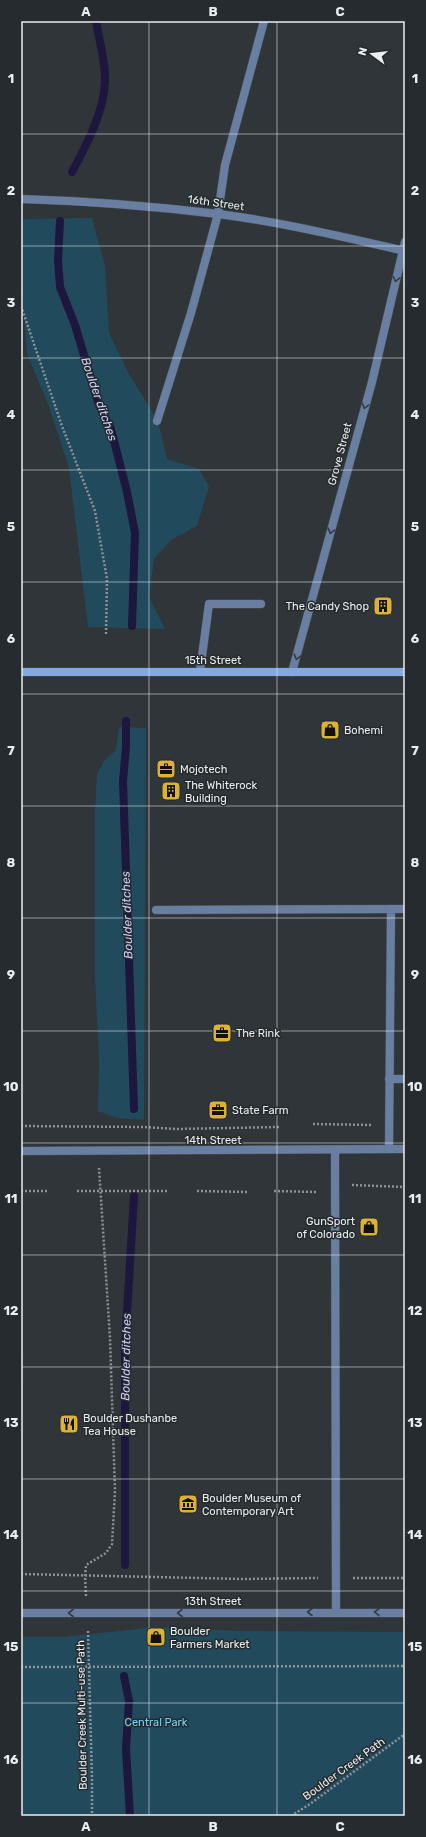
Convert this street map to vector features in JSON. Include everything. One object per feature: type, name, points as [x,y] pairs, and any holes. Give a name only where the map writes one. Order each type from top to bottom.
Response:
[{"type":"street","points":[[157,421],[218,214],[225,165],[264,21]]},
{"type":"street","name":"16th Street","points":[[21,199],[88,201],[218,214],[295,227],[404,251]]},
{"type":"street","name":"Grove Street","points":[[292,672],[372,382],[405,242]]},
{"type":"street","points":[[200,671],[209,604],[261,604]]},
{"type":"street","name":"15th Street","points":[[21,672],[405,672]]},
{"type":"street","points":[[389,1149],[391,909]]},
{"type":"street","points":[[156,910],[405,909]]},
{"type":"street","points":[[389,1079],[405,1079]]},
{"type":"street","name":"14th Street","points":[[21,1151],[98,1152],[405,1149]]},
{"type":"street","points":[[335,1150],[336,1612]]},
{"type":"street","name":"13th Street","points":[[21,1613],[405,1613]]},
{"type":"path","points":[[21,306],[62,426],[95,511],[107,579],[106,634]]},
{"type":"path","points":[[313,1124],[374,1125]]},
{"type":"path","points":[[22,1131],[21,1126],[143,1127],[177,1129],[279,1127]]},
{"type":"path","points":[[85,1576],[86,1565],[106,1553],[112,1544],[114,1491],[110,1338],[98,1152]]},
{"type":"path","points":[[346,1185],[405,1187]]},
{"type":"path","points":[[21,1191],[47,1191]]},
{"type":"path","points":[[76,1191],[169,1191]]},
{"type":"path","points":[[197,1191],[249,1192]]},
{"type":"path","points":[[274,1191],[322,1192]]},
{"type":"path","points":[[21,1385],[22,1349]]},
{"type":"path","points":[[21,1574],[243,1579],[405,1578]]},
{"type":"path","name":"Boulder Creek Multi-use Path","points":[[85,1576],[88,1613],[92,1816]]},
{"type":"path","points":[[21,1668],[405,1666]]},
{"type":"path","name":"Boulder Creek Path","points":[[291,1816],[310,1804],[405,1734]]},
{"type":"green space","points":[[92,218],[105,266],[109,333],[129,374],[158,421],[167,459],[199,469],[209,486],[197,526],[171,540],[154,559],[149,597],[165,629],[88,627],[69,468],[48,404],[27,354],[21,274],[21,219]]},
{"type":"green space","points":[[119,727],[146,728],[144,1120],[117,1118],[98,1111],[99,1057],[95,978],[95,812],[97,774],[104,761],[116,750]]},
{"type":"green space","name":"Central Park","points":[[156,1627],[241,1631],[405,1632],[405,1816],[21,1816],[21,1637],[63,1637]]},
{"type":"waterway","name":"Boulder ditches","points":[[72,172],[98,117],[104,93],[104,67],[96,21]]},
{"type":"waterway","name":"Boulder ditches","points":[[60,221],[58,260],[60,287],[75,325],[99,405],[111,429],[127,492],[135,533],[132,626]]},
{"type":"waterway","name":"Boulder ditches","points":[[126,721],[126,747],[123,781],[134,1109]]},
{"type":"waterway","name":"Boulder ditches","points":[[125,1565],[125,1346],[134,1196]]},
{"type":"waterway","name":"Boulder ditches","points":[[124,1676],[129,1701],[126,1749],[130,1816]]},
{"type":"place","name":"The Candy Shop","points":[[383,606]]},
{"type":"place","name":"Bohemi","points":[[330,730]]},
{"type":"place","name":"Mojotech","points":[[166,769]]},
{"type":"place","name":"The Whiterock Building","points":[[171,791]]},
{"type":"place","name":"The Rink","points":[[222,1033]]},
{"type":"place","name":"State Farm","points":[[218,1110]]},
{"type":"place","name":"GunSport of Colorado","points":[[369,1227]]},
{"type":"place","name":"Boulder Dushanbe Tea House","points":[[69,1424]]},
{"type":"place","name":"Boulder Museum of Contemporary Art","points":[[188,1504]]},
{"type":"place","name":"Boulder Farmers Market","points":[[156,1637]]}]
